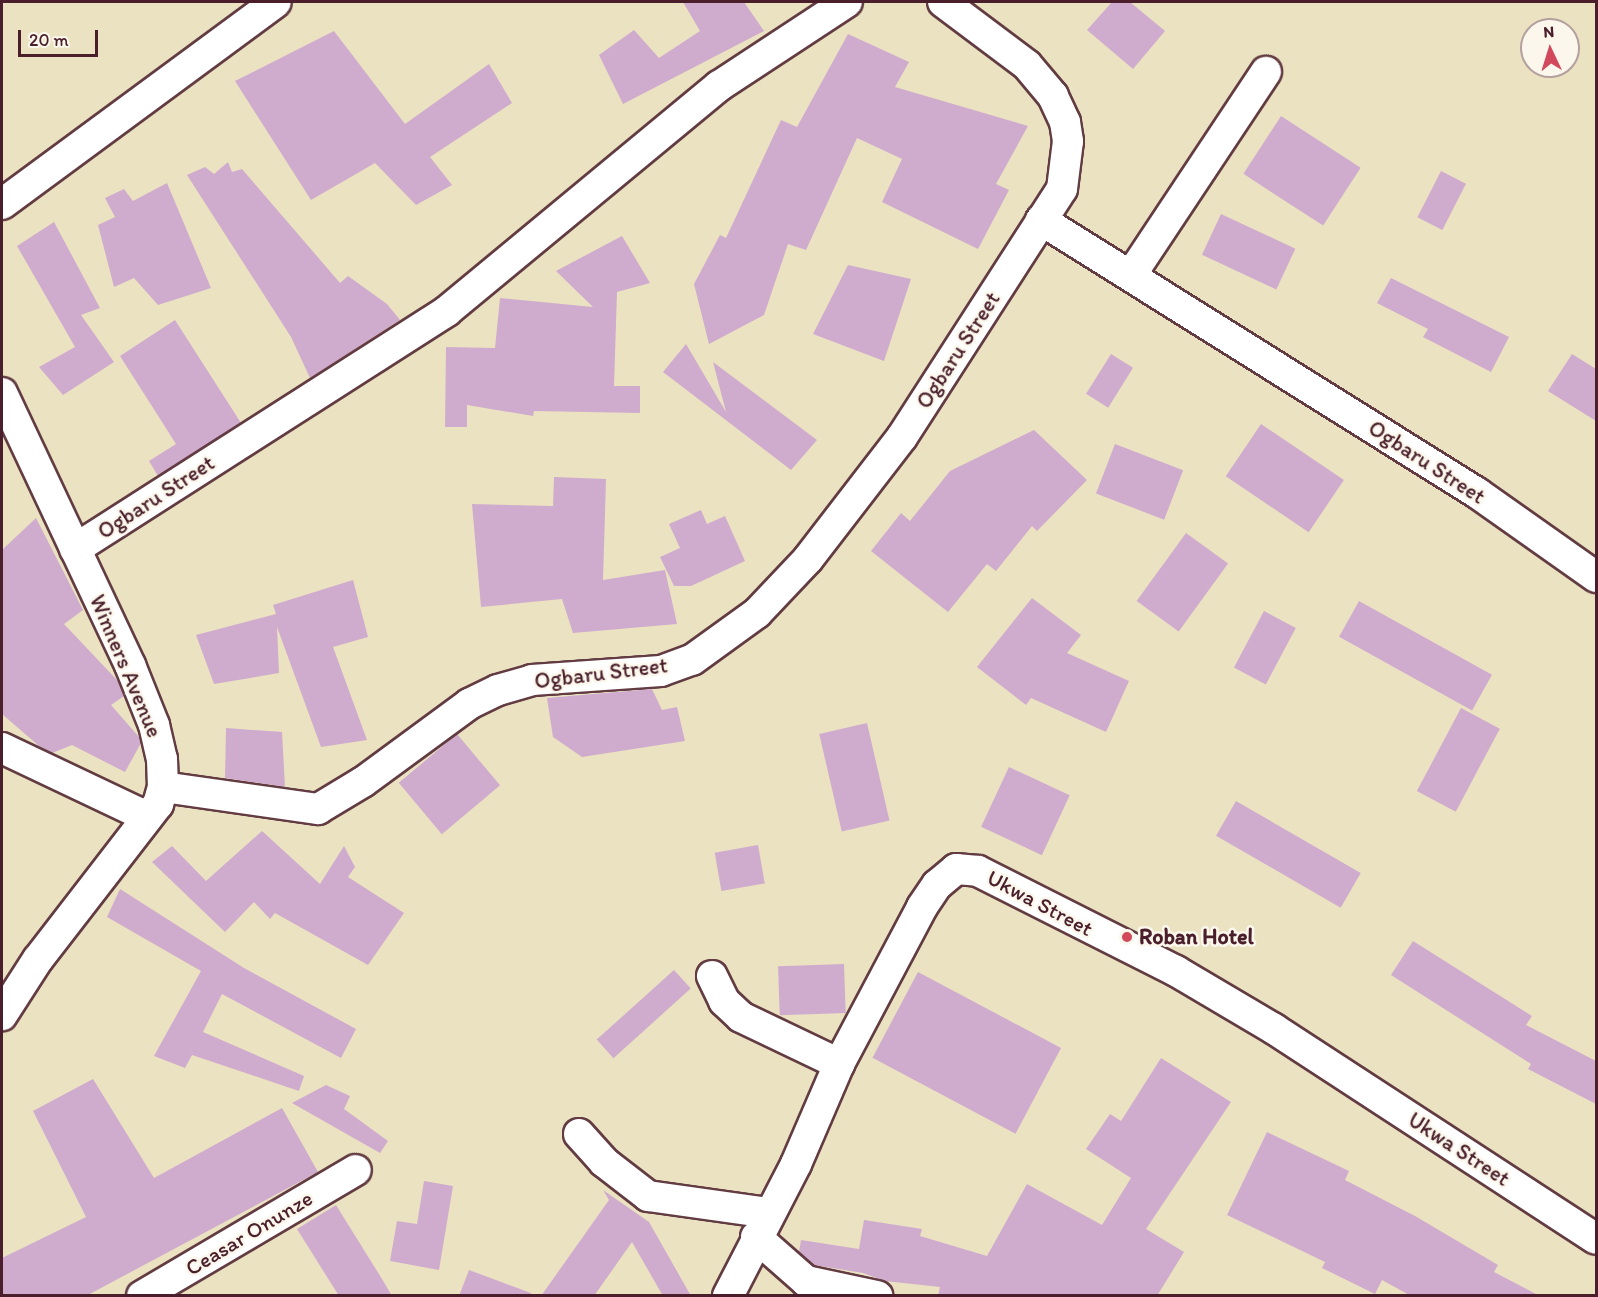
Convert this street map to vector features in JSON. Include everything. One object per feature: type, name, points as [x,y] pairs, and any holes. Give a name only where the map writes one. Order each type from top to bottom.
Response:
[{"type":"street","points":[[2,204],[276,2]]},
{"type":"street","name":"Ogbaru Street","points":[[75,549],[447,311],[719,86],[847,2]]},
{"type":"street","name":"Ogbaru Street","points":[[163,787],[318,809],[355,787],[469,704],[498,690],[532,680],[661,671],[692,660],[757,613],[839,519],[902,437],[1062,189],[1067,152],[1065,122],[1053,96],[1028,65],[943,2]]},
{"type":"street","points":[[1131,275],[1266,72]]},
{"type":"street","name":"Ogbaru Street","points":[[1041,220],[1477,493],[1596,577]]},
{"type":"street","name":"Winners Avenue","points":[[2,393],[154,725],[162,759],[163,787],[158,804],[38,959],[2,1015]]},
{"type":"street","points":[[2,748],[147,817]]},
{"type":"street","name":"Ukwa Street","points":[[728,1296],[762,1225],[796,1164],[839,1064],[937,885],[956,869],[978,871],[1176,971],[1235,1006],[1596,1239]]},
{"type":"street","points":[[712,976],[724,1001],[741,1017],[839,1064]]},
{"type":"street","points":[[579,1134],[604,1162],[648,1196],[762,1225],[806,1281],[877,1296]]},
{"type":"street","name":"Ceasar Onunze","points":[[142,1296],[356,1170]]},
{"type":"building","points":[[683,2],[744,2],[764,31],[623,104],[599,55],[634,30],[659,58],[700,31]]},
{"type":"building","points":[[1112,2],[1130,2],[1165,31],[1133,69],[1087,30]]},
{"type":"building","points":[[334,31],[405,124],[489,64],[512,103],[430,157],[452,185],[416,205],[375,163],[311,200],[235,81]]},
{"type":"building","points":[[848,34],[909,62],[895,87],[1028,126],[996,184],[1009,190],[978,249],[882,202],[902,159],[857,138],[806,250],[788,244],[764,315],[709,344],[694,284],[720,235],[726,238],[781,120],[797,127]]},
{"type":"building","points":[[1281,116],[1361,168],[1323,226],[1243,174]]},
{"type":"building","points":[[228,162],[232,172],[242,169],[340,283],[348,276],[387,304],[400,320],[310,378],[291,337],[187,175],[205,167],[214,174]]},
{"type":"building","points":[[1441,171],[1466,184],[1442,230],[1417,217]]},
{"type":"building","points":[[167,183],[211,288],[158,305],[134,278],[114,287],[98,225],[115,217],[105,198],[124,189],[133,201]]},
{"type":"building","points":[[1221,214],[1295,249],[1276,289],[1202,255]]},
{"type":"building","points":[[54,222],[100,308],[81,315],[114,362],[63,395],[39,367],[75,347],[17,246]]},
{"type":"building","points":[[622,236],[650,283],[617,292],[614,386],[640,386],[640,413],[534,411],[533,416],[467,405],[467,427],[445,427],[446,347],[495,348],[500,298],[593,307],[556,271]]},
{"type":"building","points":[[848,265],[911,279],[884,361],[813,334]]},
{"type":"building","points":[[1391,278],[1509,337],[1491,372],[1423,337],[1428,329],[1377,303]]},
{"type":"building","points":[[175,320],[241,423],[158,476],[149,461],[176,444],[120,356]]},
{"type":"building","points":[[686,344],[726,412],[713,362],[817,440],[791,470],[663,372]]},
{"type":"building","points":[[1111,354],[1133,368],[1108,408],[1086,394]]},
{"type":"building","points":[[1572,354],[1596,369],[1596,421],[1548,391]]},
{"type":"building","points":[[1261,424],[1344,480],[1309,532],[1226,476]]},
{"type":"building","points":[[1034,430],[1087,480],[1037,531],[1032,526],[996,571],[987,564],[948,612],[871,551],[901,513],[910,521],[950,471]]},
{"type":"building","points":[[1115,444],[1183,470],[1164,520],[1096,493]]},
{"type":"building","points":[[554,477],[606,479],[603,580],[665,570],[677,624],[573,633],[562,599],[481,607],[472,504],[553,506]]},
{"type":"building","points":[[701,510],[707,524],[725,516],[745,561],[691,586],[674,586],[660,557],[680,548],[669,524]]},
{"type":"building","points":[[36,518],[83,610],[64,624],[117,680],[124,696],[111,705],[139,737],[141,743],[125,772],[72,745],[52,753],[39,746],[2,714],[2,550]]},
{"type":"building","points":[[1186,533],[1228,564],[1179,632],[1137,601]]},
{"type":"building","points":[[353,580],[368,637],[333,647],[367,740],[321,747],[277,627],[279,673],[214,684],[196,635],[276,614],[273,605]]},
{"type":"building","points":[[1032,598],[1081,635],[1067,653],[1129,681],[1106,732],[1031,698],[1026,705],[977,667]]},
{"type":"building","points":[[1359,601],[1492,675],[1472,711],[1339,637]]},
{"type":"building","points":[[1264,611],[1296,628],[1266,684],[1234,668]]},
{"type":"building","points":[[652,689],[662,710],[677,707],[685,741],[582,757],[553,737],[547,698]]},
{"type":"building","points":[[1461,708],[1500,729],[1456,812],[1417,791]]},
{"type":"building","points":[[867,723],[889,820],[842,831],[819,734]]},
{"type":"building","points":[[226,728],[282,732],[285,787],[225,778]]},
{"type":"building","points":[[457,734],[500,785],[442,834],[399,783]]},
{"type":"building","points":[[1009,767],[1070,795],[1042,855],[981,827]]},
{"type":"building","points":[[1236,801],[1361,873],[1341,908],[1216,836]]},
{"type":"building","points":[[262,831],[320,884],[344,846],[355,867],[348,877],[404,913],[368,965],[275,913],[270,919],[254,902],[225,932],[152,862],[172,846],[206,881]]},
{"type":"building","points":[[758,845],[765,883],[721,891],[715,853]]},
{"type":"building","points":[[120,889],[244,968],[356,1029],[341,1058],[222,994],[203,1032],[304,1076],[299,1091],[192,1055],[185,1068],[154,1056],[201,971],[107,917]]},
{"type":"building","points":[[1413,941],[1532,1016],[1526,1025],[1596,1061],[1596,1104],[1528,1069],[1531,1064],[1391,975]]},
{"type":"building","points":[[844,964],[846,1013],[780,1015],[778,966]]},
{"type":"building","points":[[674,970],[691,989],[613,1058],[597,1040]]},
{"type":"building","points":[[918,972],[1061,1048],[1015,1134],[872,1058]]},
{"type":"building","points":[[1161,1058],[1231,1102],[1146,1229],[1184,1252],[1157,1296],[938,1296],[940,1287],[885,1281],[863,1273],[814,1265],[799,1252],[801,1240],[859,1249],[864,1220],[922,1229],[920,1236],[987,1256],[1027,1184],[1102,1225],[1131,1178],[1086,1149],[1110,1114],[1121,1121]]},
{"type":"building","points":[[93,1079],[154,1178],[282,1108],[318,1172],[86,1296],[2,1296],[2,1258],[86,1217],[33,1111]]},
{"type":"building","points":[[326,1085],[350,1096],[344,1109],[388,1141],[380,1153],[292,1103]]},
{"type":"building","points":[[1267,1132],[1349,1171],[1345,1180],[1415,1216],[1498,1265],[1494,1272],[1540,1296],[1411,1296],[1382,1280],[1375,1294],[1322,1268],[1325,1262],[1227,1215]]},
{"type":"building","points":[[424,1181],[453,1186],[439,1270],[390,1261],[397,1221],[417,1224]]},
{"type":"building","points":[[603,1190],[649,1222],[691,1296],[663,1296],[632,1242],[594,1296],[541,1296],[609,1200]]},
{"type":"building","points":[[336,1205],[392,1296],[339,1296],[297,1229]]},
{"type":"building","points":[[469,1270],[531,1293],[531,1296],[459,1296]]},
{"type":"place","name":"Roban Hotel","points":[[1127,937]]}]
